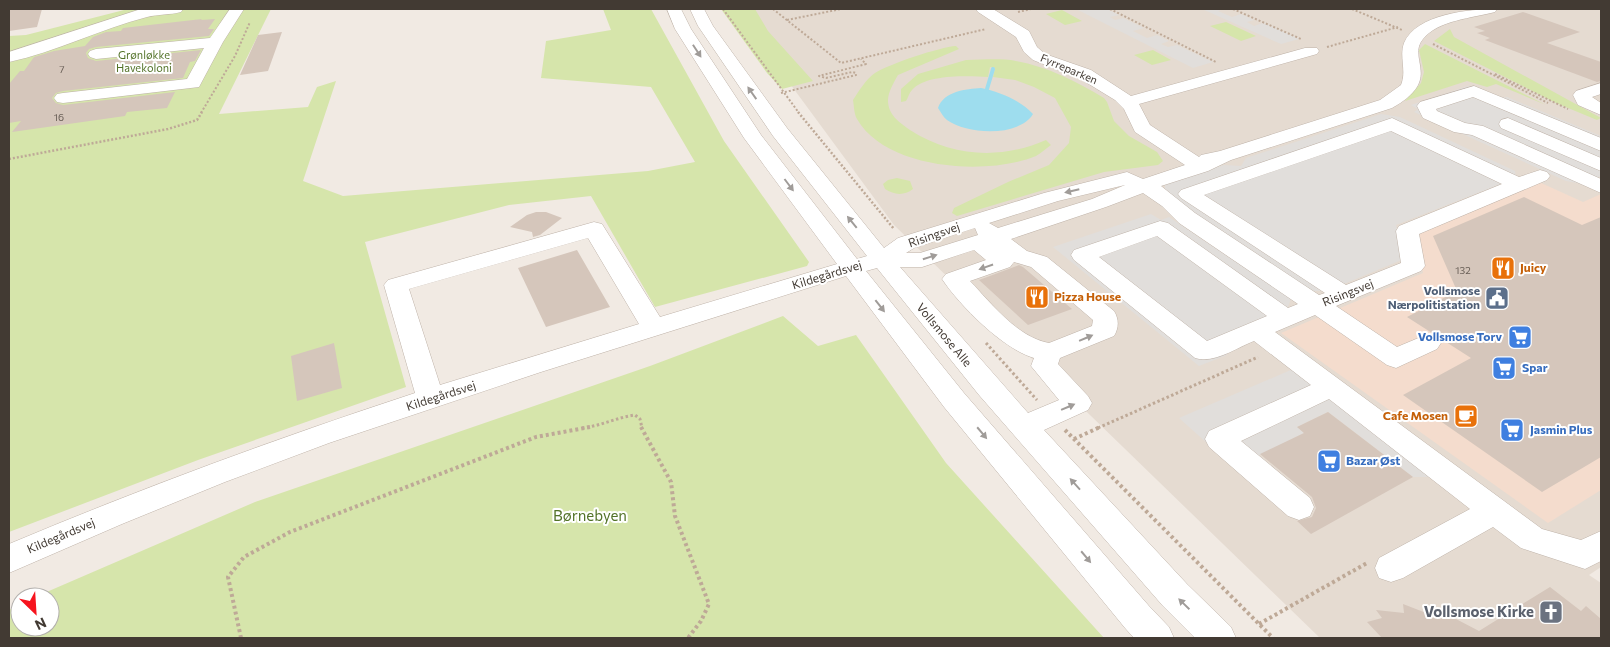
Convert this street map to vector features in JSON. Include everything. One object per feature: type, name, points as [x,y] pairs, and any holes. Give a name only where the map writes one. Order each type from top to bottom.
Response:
[{"type":"street","points":[[9,57],[30,52],[146,12],[176,9]]},
{"type":"street","points":[[63,98],[193,83],[215,42],[237,9]]},
{"type":"street","points":[[674,9],[683,30],[753,138],[850,267],[954,400],[1137,618],[1157,638]]},
{"type":"street","name":"Vollsmose Alle","points":[[697,9],[706,26],[780,132],[882,260],[989,388],[1175,595],[1219,638]]},
{"type":"street","name":"Fyrreparken","points":[[983,9],[1010,18],[1023,34],[1030,49],[1038,57],[1092,78],[1128,102],[1142,128],[1197,165]]},
{"type":"street","points":[[1413,34],[1440,23],[1490,9]]},
{"type":"street","name":"Risingsvej","points":[[882,260],[906,243],[983,233],[1060,216],[1197,165],[1386,104],[1402,95],[1414,77],[1410,55],[1413,34]]},
{"type":"street","points":[[96,54],[215,42]]},
{"type":"street","points":[[1128,102],[1317,50]]},
{"type":"street","points":[[1601,88],[1582,95],[1584,101],[1601,110]]},
{"type":"street","points":[[1451,124],[1483,104],[1500,90],[1601,131]]},
{"type":"street","points":[[1601,165],[1483,104],[1474,91],[1426,106],[1429,114],[1461,128],[1476,130],[1601,187]]},
{"type":"street","points":[[1386,104],[1529,180]]},
{"type":"street","points":[[1483,104],[1506,104],[1601,145]]},
{"type":"street","points":[[1344,294],[1188,194],[1392,124],[1529,180],[1582,196],[1601,187]]},
{"type":"street","points":[[1311,127],[1340,142]]},
{"type":"street","points":[[1224,156],[1252,172]]},
{"type":"street","name":"Risingsvej","points":[[882,260],[922,260],[983,233],[1040,200],[1120,180],[1197,165]]},
{"type":"street","name":"Risingsvej","points":[[1120,180],[1145,185],[1171,202],[1187,218]]},
{"type":"street","name":"Risingsvej","points":[[1099,203],[1133,200],[1156,204],[1187,218],[1317,305],[1413,266],[1408,231],[1529,180]]},
{"type":"street","points":[[1040,200],[1060,216]]},
{"type":"street","points":[[1286,318],[1160,228],[1082,255],[1204,352],[1256,330],[1286,318],[1317,305],[1396,358],[1428,343]]},
{"type":"street","points":[[431,399],[396,285],[594,229],[655,329]]},
{"type":"street","points":[[983,233],[1019,256],[1040,262],[1105,317],[1105,330],[1050,352],[1032,349],[1015,340],[954,278],[1002,262],[983,233]]},
{"type":"street","name":"Kildegårdsvej","points":[[9,559],[68,532],[197,481],[331,432],[850,267],[882,260]]},
{"type":"street","points":[[1256,330],[1532,539],[1584,555],[1601,544]]},
{"type":"street","points":[[1024,426],[1078,403],[1044,366],[1050,352]]},
{"type":"street","points":[[1299,507],[1219,439],[1331,387]]},
{"type":"street","points":[[1392,568],[1495,511]]},
{"type":"path","points":[[723,9],[782,93],[826,149],[906,243]]},
{"type":"path","points":[[773,9],[841,63],[1010,18],[1031,9]]},
{"type":"path","points":[[787,20],[841,9]]},
{"type":"path","points":[[1110,9],[1236,72]]},
{"type":"path","points":[[1233,9],[1317,50],[1399,27],[1413,34]]},
{"type":"path","points":[[1352,9],[1399,27],[1538,98],[1574,112]]},
{"type":"path","points":[[9,159],[168,129],[197,120],[235,56],[253,17]]},
{"type":"path","points":[[821,83],[822,78],[820,75],[866,64],[861,58]]},
{"type":"path","points":[[782,93],[857,74],[852,72],[822,78]]},
{"type":"path","points":[[1074,439],[1279,348]]},
{"type":"path","points":[[241,638],[228,577],[244,557],[290,532],[536,437],[551,432],[604,425],[622,416],[635,415],[640,419],[642,431],[671,482],[674,516],[709,604],[701,621],[688,638]]},
{"type":"path","points":[[1258,624],[1378,557],[1392,568]]},
{"type":"shaded area","points":[[735,9],[1601,9],[1601,567],[1589,575],[1601,583],[1601,638],[1320,638],[894,225]]},
{"type":"shaded area","points":[[1107,9],[1119,15],[1110,17],[1115,20],[1123,18],[1144,28],[1133,31],[1147,38],[1157,35],[1169,41],[1161,44],[1168,47],[1177,45],[1213,62],[1193,68],[1078,10]]},
{"type":"shaded area","points":[[1202,9],[1224,9],[1218,11],[1232,17],[1241,14],[1254,20],[1247,22],[1254,26],[1263,23],[1299,39],[1281,44]]},
{"type":"shaded area","points":[[1468,86],[1499,98],[1507,97],[1601,136],[1601,176],[1583,184],[1566,181],[1414,112],[1418,109],[1411,105]]},
{"type":"shaded area","points":[[1381,114],[1400,117],[1515,171],[1516,178],[1396,225],[1404,259],[1327,291],[1310,291],[1165,194],[1165,184],[1224,165],[1241,166],[1246,158]]},
{"type":"shaded area","name":"Vollsmose Torv","points":[[1539,182],[1583,202],[1601,194],[1601,490],[1548,523],[1281,333],[1423,273],[1416,234]]},
{"type":"shaded area","points":[[1151,214],[1161,220],[1169,217],[1291,299],[1287,309],[1222,337],[1227,355],[1199,366],[1053,247]]},
{"type":"shaded area","points":[[1293,369],[1439,477],[1413,477],[1328,412],[1297,427],[1304,433],[1236,469],[1179,418]]},
{"type":"green space","name":"Grønløkke Havekoloni","points":[[128,9],[271,9],[219,114],[308,107],[317,87],[336,81],[303,181],[343,196],[648,171],[695,162],[651,87],[541,78],[546,41],[611,30],[603,9],[651,9],[724,141],[809,262],[807,266],[655,307],[591,196],[509,205],[365,242],[406,387],[198,460],[9,532],[9,36],[26,35]]},
{"type":"green space","points":[[721,9],[755,9],[768,31],[813,81],[782,89],[767,73]]},
{"type":"green space","points":[[1062,10],[1082,21],[1065,25],[1046,14]]},
{"type":"green space","points":[[1226,22],[1256,36],[1241,41],[1210,26]]},
{"type":"green space","points":[[1450,29],[1454,37],[1601,118],[1597,120],[1556,103],[1434,41]]},
{"type":"green space","points":[[1425,44],[1546,105],[1496,84],[1487,87],[1467,81],[1405,101],[1421,83],[1424,72],[1419,50]]},
{"type":"green space","points":[[956,46],[959,49],[898,75],[888,97],[888,105],[895,118],[910,130],[926,139],[943,146],[977,153],[1012,151],[1046,140],[1051,145],[1036,156],[1016,162],[992,166],[966,167],[939,164],[914,158],[890,149],[871,136],[857,119],[853,100],[869,78],[882,69],[903,61],[939,49]]},
{"type":"green space","points":[[1153,50],[1171,60],[1152,65],[1134,55]]},
{"type":"green space","points":[[997,59],[1016,61],[1051,71],[1072,80],[1104,98],[1114,121],[1129,136],[1157,152],[1163,161],[1158,165],[1104,172],[957,216],[952,213],[954,208],[1049,165],[1069,143],[1071,127],[1055,98],[1015,80],[993,77],[995,68],[990,67],[988,77],[948,77],[927,81],[918,85],[912,90],[906,101],[901,102],[901,89],[918,74],[966,60]]},
{"type":"green space","points":[[897,178],[910,181],[913,189],[899,194],[885,189],[883,184],[888,180]]},
{"type":"green space","name":"Børnebyen","points":[[783,316],[818,346],[856,335],[946,463],[1104,638],[9,638],[9,610],[10,637],[60,637],[60,587],[58,587],[255,502],[650,366]]},
{"type":"water","points":[[981,88],[1009,97],[1033,114],[1017,127],[1005,130],[980,131],[956,125],[946,119],[938,108],[941,102],[950,94],[962,90]]},
{"type":"building","points":[[9,9],[42,9],[37,27],[9,31]]},
{"type":"building","points":[[1523,12],[1580,32],[1547,43],[1601,62],[1601,81],[1597,82],[1485,40],[1490,38],[1477,33],[1485,31],[1474,27]]},
{"type":"building","points":[[215,19],[208,29],[214,29],[209,36],[96,47],[89,49],[86,53],[88,58],[96,61],[201,50],[195,61],[190,62],[183,78],[63,91],[56,93],[52,98],[56,103],[63,105],[175,92],[167,108],[127,112],[125,116],[12,132],[21,121],[9,123],[9,84],[20,71],[24,71],[34,57],[54,51],[85,46],[93,37],[106,32],[121,31],[123,28]]},
{"type":"building","points":[[282,32],[268,71],[240,75],[258,35]]},
{"type":"building","name":"Vollsmose Torv","points":[[1524,197],[1582,225],[1601,217],[1601,457],[1542,492],[1403,395],[1471,358],[1407,317],[1457,291],[1433,236]]},
{"type":"building","points":[[536,212],[546,212],[562,218],[540,235],[533,237],[532,232],[510,227],[527,215]]},
{"type":"building","points":[[577,250],[610,307],[546,327],[518,268]]},
{"type":"building","points":[[1019,265],[1072,309],[1028,325],[979,280]]},
{"type":"building","points":[[334,343],[342,388],[297,401],[291,356]]},
{"type":"building","points":[[1328,412],[1413,477],[1311,534],[1297,521],[1312,517],[1316,508],[1312,497],[1260,454],[1304,433],[1297,427]]},
{"type":"building","name":"Vollsmose Kirke","points":[[1550,587],[1581,611],[1586,606],[1601,619],[1601,638],[1382,638],[1367,622],[1382,618],[1376,610],[1404,613],[1403,604],[1434,616],[1433,607],[1479,631]]},
{"type":"waterway","points":[[987,89],[993,69]]},
{"type":"place","name":"Juicy","points":[[1503,268]]},
{"type":"place","name":"Pizza House","points":[[1037,297]]},
{"type":"place","name":"Vollsmose Nærpolitistation","points":[[1497,298]]},
{"type":"place","name":"Vollsmose Torv","points":[[1520,337]]},
{"type":"place","name":"Spar","points":[[1504,368]]},
{"type":"place","name":"Cafe Mosen","points":[[1466,416]]},
{"type":"place","name":"Jasmin Plus","points":[[1512,430]]},
{"type":"place","name":"Bazar Øst","points":[[1329,461]]},
{"type":"place","name":"Vollsmose Kirke","points":[[1551,612]]}]
